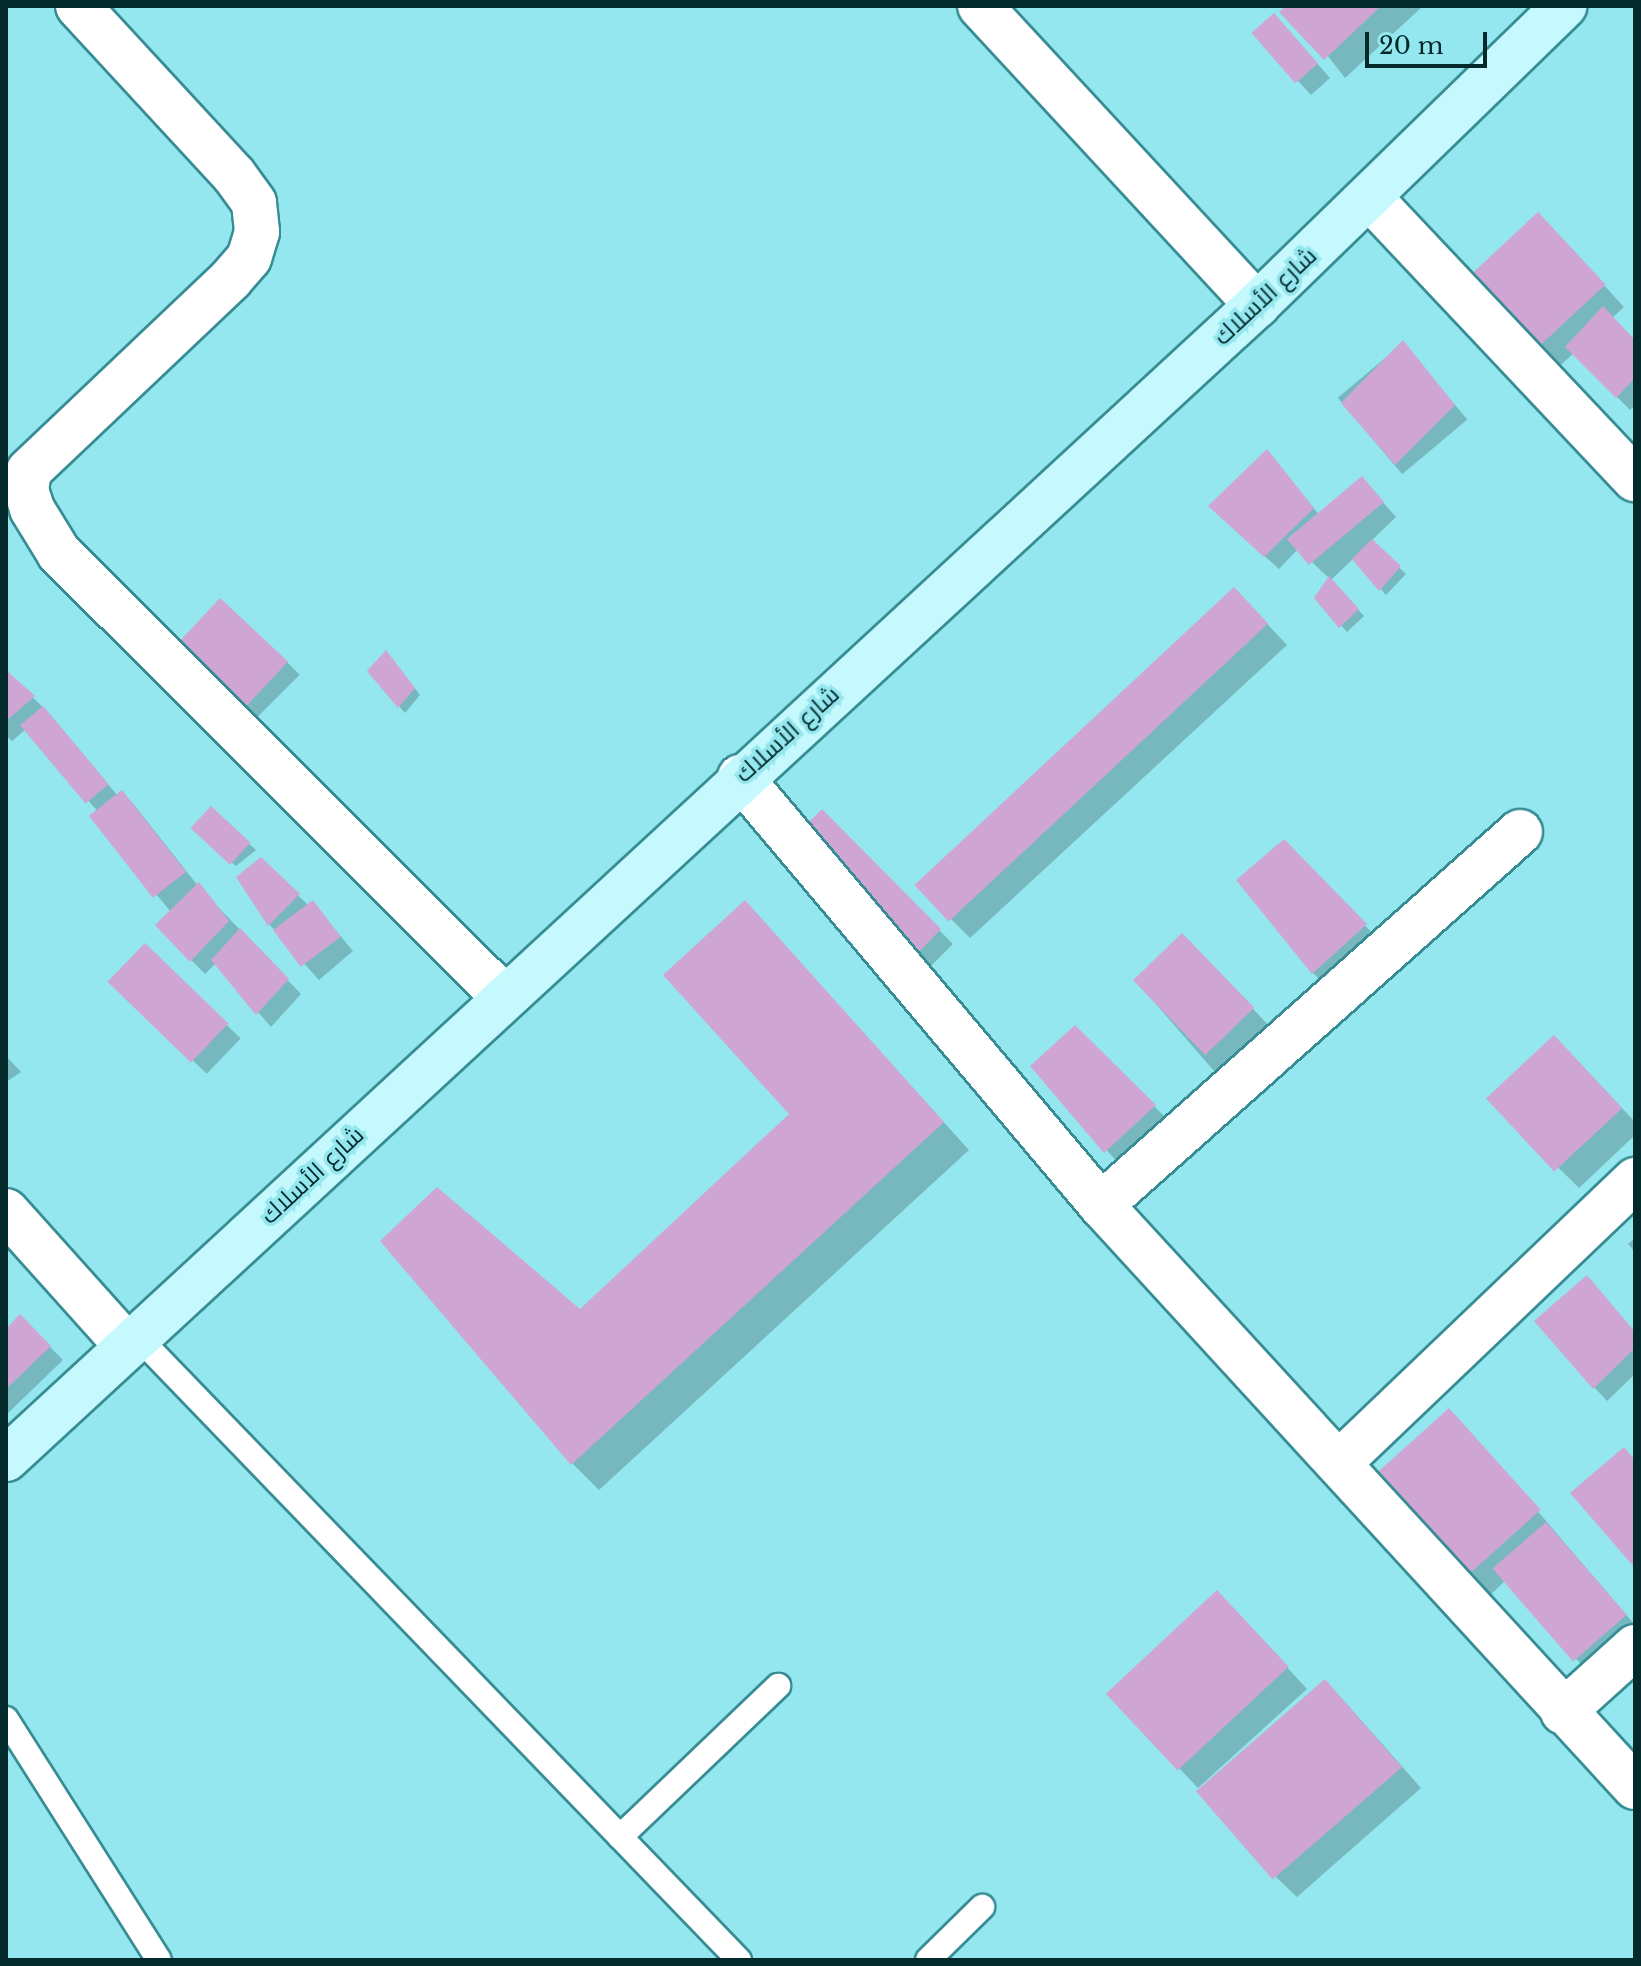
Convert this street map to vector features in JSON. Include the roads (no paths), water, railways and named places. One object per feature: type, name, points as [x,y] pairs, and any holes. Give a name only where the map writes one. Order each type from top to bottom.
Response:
[{"type":"street","points":[[78,6],[234,175],[254,203],[257,232],[249,258],[231,279],[29,471],[26,490],[32,509],[59,553],[504,997]]},
{"type":"street","points":[[980,6],[1257,305]]},
{"type":"street","name":"شارع الأسلاك","points":[[6,1459],[740,777],[1257,305],[1565,6]]},
{"type":"street","points":[[1369,197],[1635,479]]},
{"type":"street","points":[[740,777],[1101,1205],[1635,1787]]},
{"type":"street","points":[[1101,1205],[1520,832]]},
{"type":"street","points":[[1339,1463],[1635,1180]]},
{"type":"street","points":[[6,1211],[132,1341]]},
{"type":"street","points":[[1563,1712],[1635,1647]]},
{"type":"lane","points":[[132,1341],[739,1960]]},
{"type":"lane","points":[[620,1837],[778,1686]]},
{"type":"lane","points":[[6,1719],[159,1960]]},
{"type":"lane","points":[[928,1960],[982,1907]]}]
